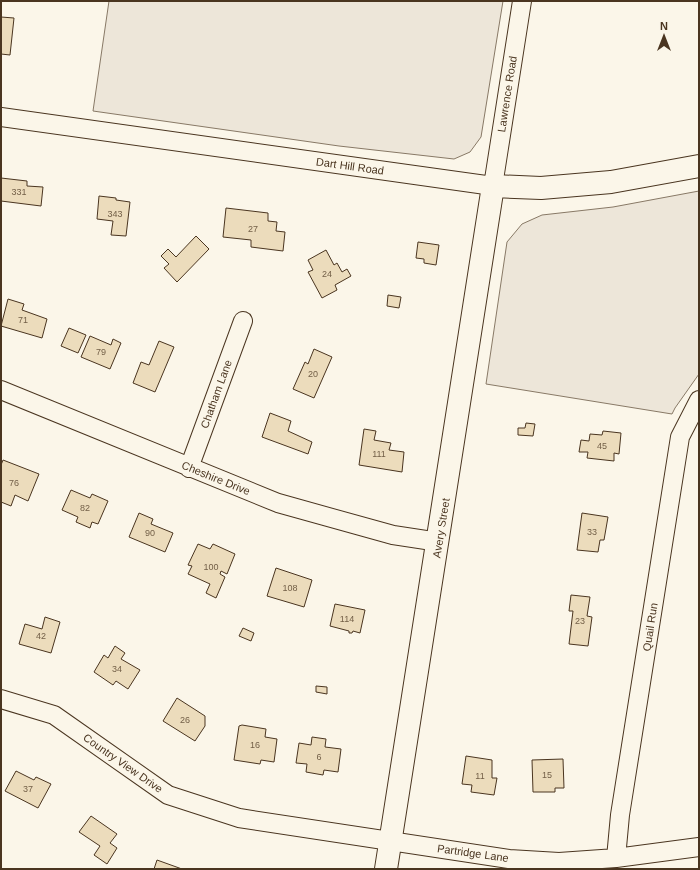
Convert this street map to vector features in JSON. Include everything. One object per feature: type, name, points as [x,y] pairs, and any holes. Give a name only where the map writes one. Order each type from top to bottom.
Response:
[{"type":"main road","name":"Dart Hill Road","points":[[493,186],[541,188],[611,182],[699,166]]},
{"type":"main road","name":"Avery Street","points":[[386,869],[439,542],[493,186]]},
{"type":"street","name":"Lawrence Road","points":[[493,186],[522,1]]},
{"type":"street","name":"Dart Hill Road","points":[[1,117],[493,186]]},
{"type":"street","name":"Chatham Lane","points":[[189,468],[243,321]]},
{"type":"street","name":"Cheshire Drive","points":[[1,390],[189,468],[278,503],[393,535],[439,542]]},
{"type":"street","name":"Quail Run","points":[[616,858],[622,807],[680,437],[699,400]]},
{"type":"street","name":"Country View Drive","points":[[1,699],[54,715],[168,795],[240,818],[391,841]]},
{"type":"street","name":"Partridge Lane","points":[[391,841],[516,859],[559,862],[616,858],[699,847]]},
{"type":"shaded area","points":[[109,1],[503,1],[481,137],[470,152],[454,159],[339,146],[93,111]]},
{"type":"shaded area","points":[[699,191],[699,374],[672,414],[486,384],[507,242],[522,224],[542,215],[613,207]]},
{"type":"building","points":[[1,17],[14,18],[10,55],[1,54]]},
{"type":"building","points":[[1,178],[27,181],[27,186],[43,187],[41,206],[1,201]]},
{"type":"building","points":[[99,196],[116,198],[116,200],[130,202],[126,236],[111,235],[113,221],[97,219]]},
{"type":"building","points":[[226,208],[268,213],[268,221],[277,222],[276,231],[285,232],[283,251],[251,247],[251,240],[223,237]]},
{"type":"building","points":[[196,236],[209,249],[177,282],[164,268],[169,264],[161,256],[168,249],[176,257]]},
{"type":"building","points":[[418,242],[439,245],[436,265],[424,263],[424,259],[416,258]]},
{"type":"building","points":[[326,250],[334,265],[337,263],[342,272],[347,269],[351,276],[335,285],[337,290],[322,298],[308,272],[313,270],[308,260]]},
{"type":"building","points":[[388,295],[401,297],[399,308],[387,306]]},
{"type":"building","points":[[8,299],[24,304],[22,310],[47,319],[42,338],[1,326]]},
{"type":"building","points":[[69,328],[86,335],[78,353],[61,346]]},
{"type":"building","points":[[90,336],[111,345],[113,339],[121,343],[110,369],[81,357]]},
{"type":"building","points":[[159,341],[174,347],[155,392],[133,383],[141,362],[149,365]]},
{"type":"building","points":[[314,349],[332,357],[314,398],[293,389],[305,362],[308,364]]},
{"type":"building","points":[[270,413],[291,421],[288,431],[312,442],[308,454],[262,437]]},
{"type":"building","points":[[526,423],[535,424],[533,436],[518,435],[518,428],[525,428]]},
{"type":"building","points":[[364,429],[376,431],[374,440],[391,443],[389,450],[404,452],[402,472],[359,465]]},
{"type":"building","points":[[603,431],[621,433],[619,454],[614,453],[614,461],[587,458],[588,452],[579,452],[581,440],[589,441],[590,434],[602,435]]},
{"type":"building","points":[[3,460],[39,474],[28,501],[15,495],[11,506],[1,502],[1,465]]},
{"type":"building","points":[[71,490],[90,498],[92,494],[108,501],[98,524],[92,522],[90,528],[76,522],[78,517],[62,510]]},
{"type":"building","points":[[139,513],[153,519],[151,524],[173,533],[165,552],[129,537]]},
{"type":"building","points":[[582,513],[608,517],[604,540],[600,540],[598,552],[577,550]]},
{"type":"building","points":[[198,544],[210,549],[213,544],[235,554],[227,574],[221,571],[220,574],[225,577],[216,598],[206,593],[210,584],[188,574],[192,566],[188,565]]},
{"type":"building","points":[[276,568],[312,580],[304,607],[267,596]]},
{"type":"building","points":[[571,595],[590,597],[587,616],[592,617],[588,646],[569,644],[573,611],[569,611]]},
{"type":"building","points":[[335,604],[365,610],[360,633],[353,631],[352,633],[349,633],[349,631],[330,626]]},
{"type":"building","points":[[45,617],[60,622],[51,653],[19,644],[25,624],[42,629]]},
{"type":"building","points":[[243,628],[254,633],[251,641],[239,636]]},
{"type":"building","points":[[115,646],[125,653],[121,659],[140,670],[128,689],[116,681],[113,685],[94,672],[104,655],[108,658]]},
{"type":"building","points":[[316,686],[327,687],[327,694],[316,692]]},
{"type":"building","points":[[177,698],[205,716],[205,726],[195,741],[163,721]]},
{"type":"building","points":[[242,725],[266,729],[265,737],[277,739],[274,762],[261,760],[260,764],[234,760],[239,726]]},
{"type":"building","points":[[312,737],[326,739],[325,747],[341,749],[338,772],[324,770],[323,775],[306,772],[307,764],[296,763],[299,743],[311,745]]},
{"type":"building","points":[[466,756],[492,760],[492,778],[497,778],[494,795],[471,792],[472,785],[462,784]]},
{"type":"building","points":[[563,759],[564,788],[555,788],[555,792],[533,792],[532,760]]},
{"type":"building","points":[[16,771],[34,780],[36,777],[51,784],[38,808],[5,791]]},
{"type":"building","points":[[91,816],[117,834],[110,843],[117,848],[107,864],[94,855],[100,846],[79,832]]},
{"type":"building","points":[[157,860],[182,869],[154,869]]}]
